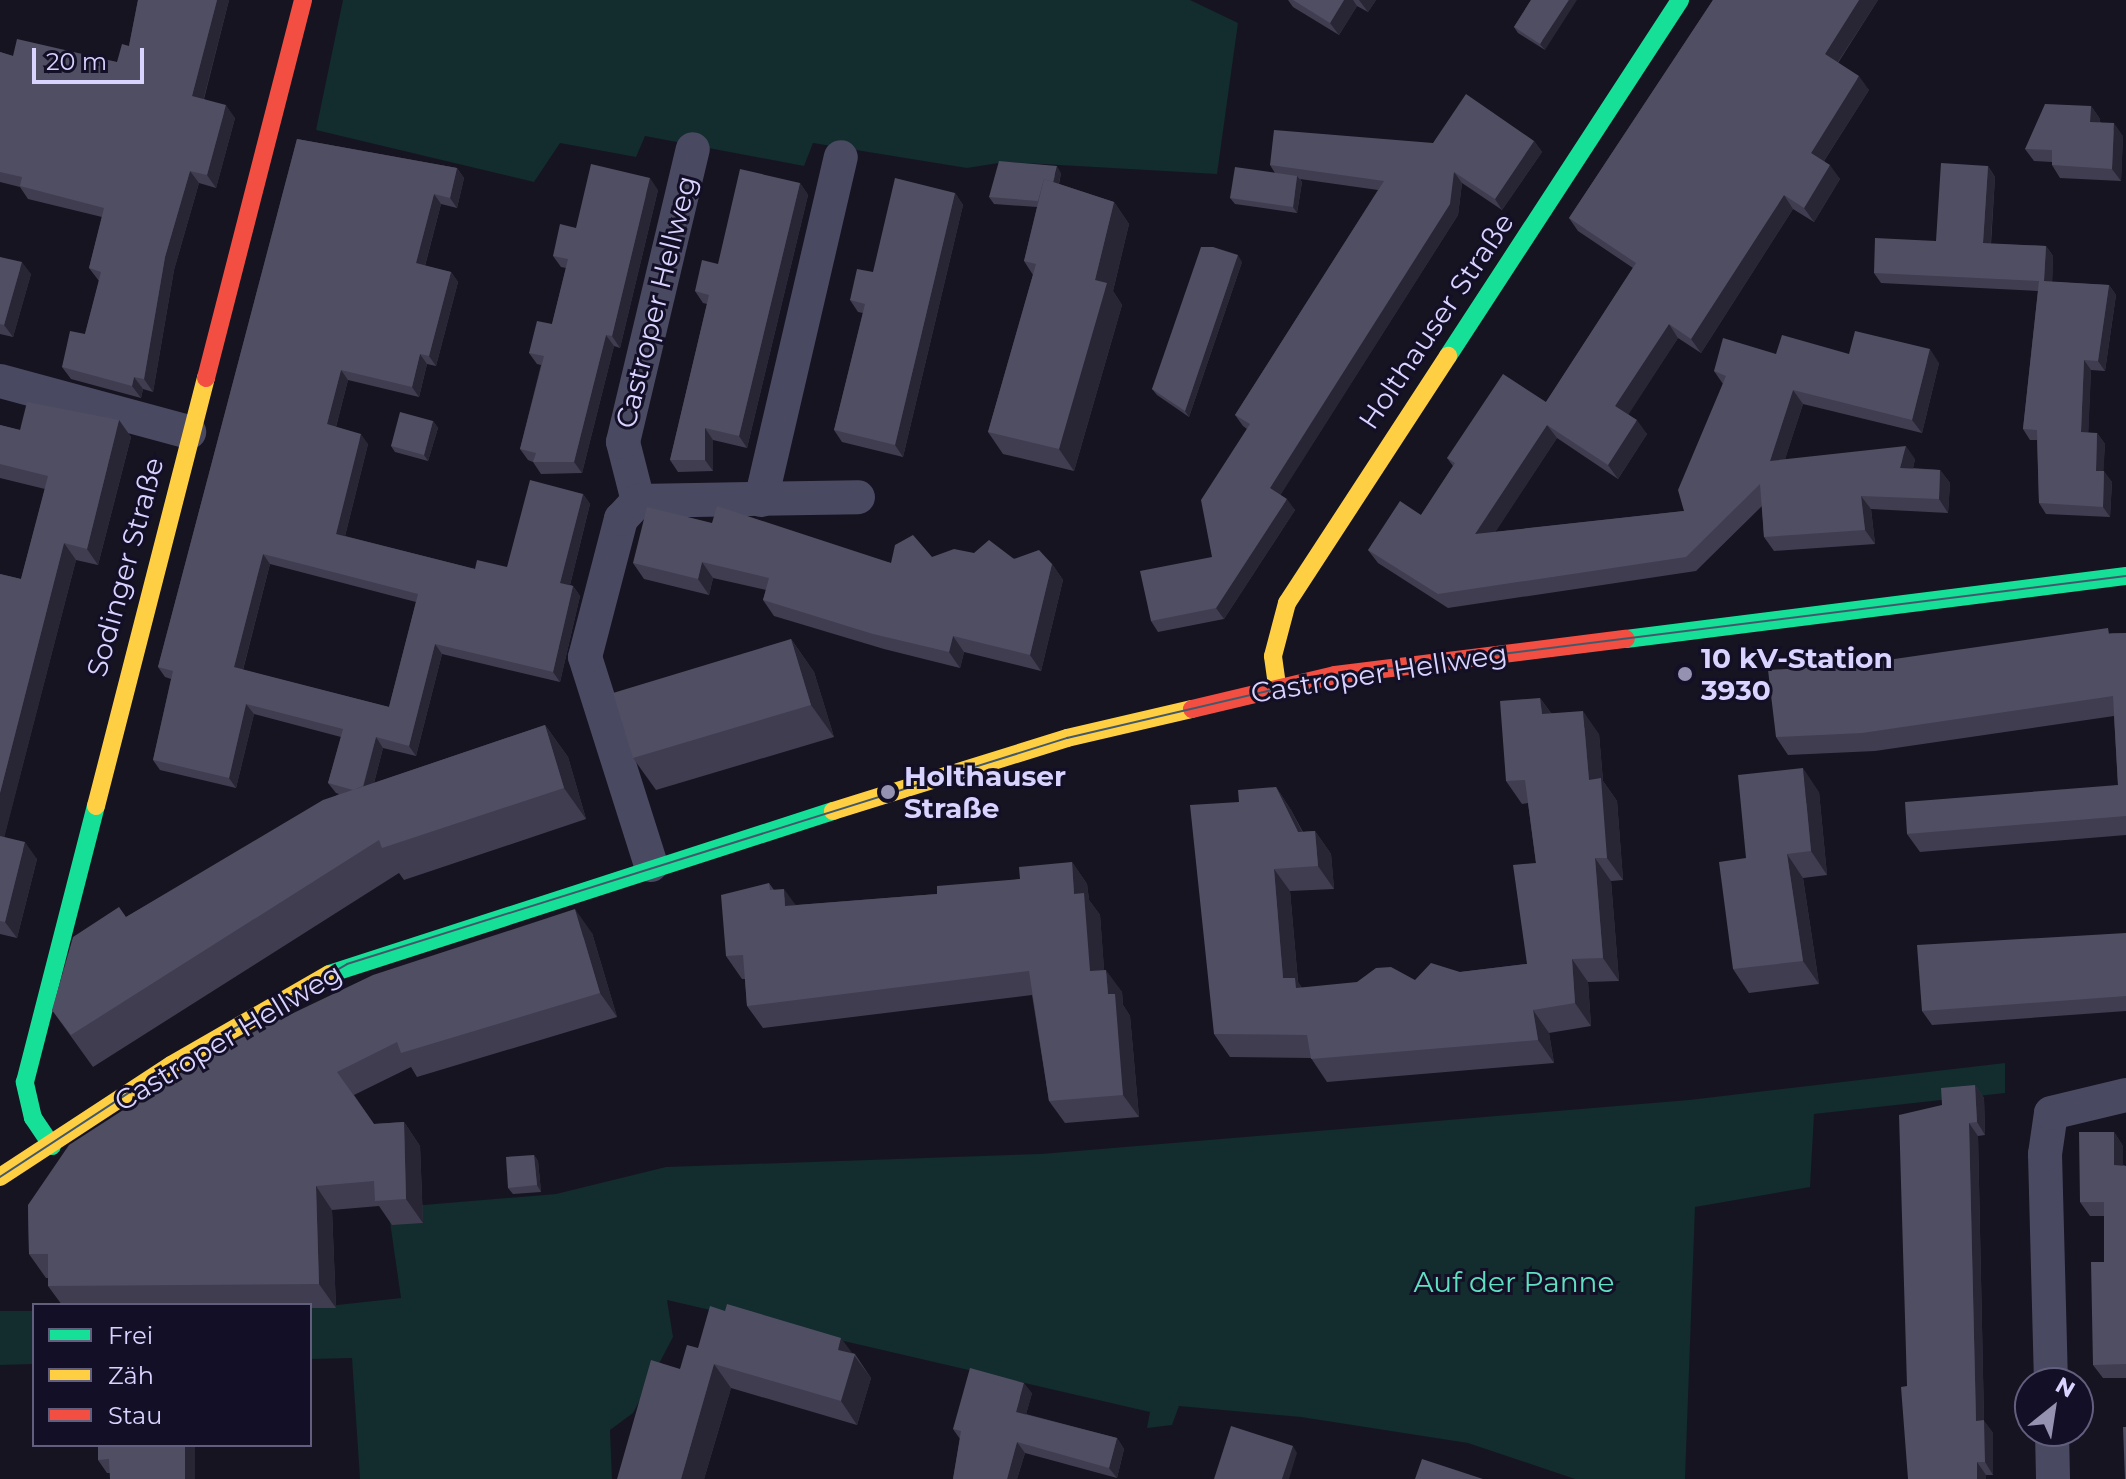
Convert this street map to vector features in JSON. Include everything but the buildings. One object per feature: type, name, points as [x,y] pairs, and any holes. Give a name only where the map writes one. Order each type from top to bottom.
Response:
[{"type":"main road","name":"Sodinger Straße","points":[[52,1146],[33,1118],[25,1082],[189,432],[303,0]]},
{"type":"main road","name":"Holthauser Straße","points":[[1277,685],[1273,656],[1287,603],[1680,0]]},
{"type":"main road","name":"Castroper Hellweg","points":[[0,1177],[52,1146],[171,1065],[347,964],[651,865],[1067,738],[1277,685],[2126,576]]},
{"type":"street","name":"Castroper Hellweg","points":[[638,501],[623,442],[693,149]]},
{"type":"street","points":[[761,500],[841,157]]},
{"type":"street","points":[[0,381],[189,432]]},
{"type":"street","points":[[651,865],[585,657],[621,519],[638,501],[858,497]]},
{"type":"street","points":[[2051,1367],[2045,1154],[2051,1113],[2126,1095]]},
{"type":"street","points":[[2052,1447],[2053,1479]]},
{"type":"green space","points":[[343,0],[1190,0],[1238,23],[1217,174],[1005,162],[967,168],[813,143],[804,166],[645,136],[636,157],[560,143],[534,182],[316,130]]},
{"type":"green space","name":"Auf der Panne","points":[[2005,1063],[2005,1093],[1814,1114],[1810,1187],[1695,1207],[1685,1479],[1575,1479],[1468,1443],[1301,1417],[1179,1406],[1172,1425],[1147,1428],[1150,1412],[667,1300],[673,1337],[633,1413],[610,1430],[612,1479],[360,1479],[352,1358],[312,1359],[312,1308],[401,1298],[388,1208],[556,1194],[666,1167],[1041,1154],[1689,1100]]},
{"type":"green space","points":[[0,1311],[32,1311],[32,1364],[0,1365]]},
{"type":"tram line","points":[[0,1177],[171,1065],[347,964],[1067,738],[1335,675],[2126,576]]},
{"type":"traffic: fast","points":[[1448,356],[1680,0]]},
{"type":"traffic: fast","points":[[1626,639],[2126,576]]},
{"type":"traffic: fast","points":[[52,1146],[33,1118],[25,1082],[96,806]]},
{"type":"traffic: fast","points":[[329,974],[833,811]]},
{"type":"traffic: slow","points":[[1277,685],[1273,656],[1287,603],[1448,356]]},
{"type":"traffic: slow","points":[[96,806],[206,378]]},
{"type":"traffic: slow","points":[[833,811],[1067,738],[1192,709]]},
{"type":"traffic: slow","points":[[0,1177],[171,1065],[329,974]]},
{"type":"traffic: jam","points":[[206,378],[303,0]]},
{"type":"traffic: jam","points":[[1192,709],[1335,675],[1626,639]]},
{"type":"place","name":"10 kV-Station 3930","points":[[1685,674]]},
{"type":"place","name":"Holthauser Straße","points":[[888,792]]}]
